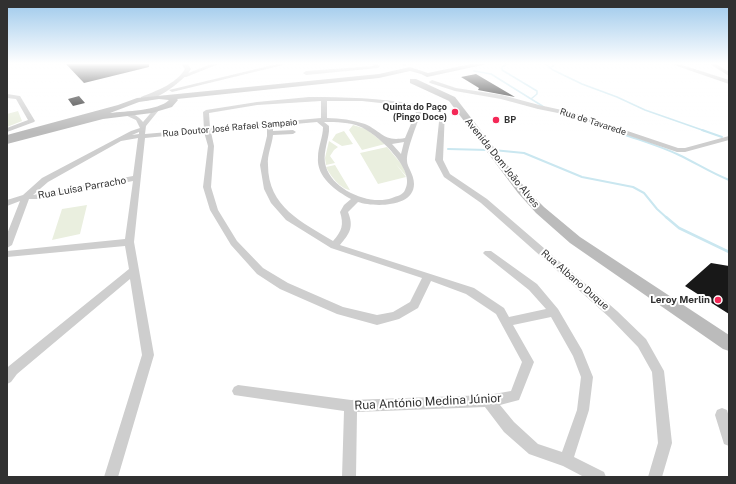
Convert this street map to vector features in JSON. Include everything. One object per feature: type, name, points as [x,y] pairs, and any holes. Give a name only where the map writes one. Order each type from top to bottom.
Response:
[{"type":"main road","points":[[7,142],[69,124],[124,111],[144,99],[170,95],[200,97],[232,92],[290,87]]},
{"type":"main road","name":"Avenida Dom João Alves","points":[[427,87],[452,99],[522,191],[540,210],[575,240],[729,344]]},
{"type":"main road","name":"Avenida Dom João Alves","points":[[441,87],[457,98],[546,204],[588,240],[729,334]]},
{"type":"main road","points":[[7,138],[124,111],[157,109],[170,95]]},
{"type":"street","points":[[170,95],[175,87]]},
{"type":"street","points":[[144,99],[170,95],[191,87]]},
{"type":"street","name":"Rua de Tavarede","points":[[448,87],[455,90],[502,98],[570,113],[677,150],[685,150],[729,138]]},
{"type":"street","points":[[7,96],[18,97],[32,120],[7,130]]},
{"type":"street","points":[[324,99],[321,120],[326,126],[321,163],[325,173],[333,183],[356,199],[377,204],[389,203],[403,197],[408,192],[410,187],[409,175],[403,161],[408,139],[421,106],[369,100],[324,99],[271,102],[206,112],[207,130],[211,146],[207,188],[214,210],[234,243],[260,271],[284,286],[341,311],[377,320],[395,316],[414,305],[428,276]]},
{"type":"street","name":"Rua Albano Duque","points":[[421,106],[437,108],[443,111],[439,160],[447,175],[484,201],[614,314],[642,343],[658,371],[665,443],[655,477]]},
{"type":"street","points":[[111,477],[148,355],[129,242],[143,130],[157,109]]},
{"type":"street","points":[[124,111],[138,119],[143,130]]},
{"type":"street","name":"Rua Doutor José Rafael Sampaio","points":[[143,130],[207,130],[321,120],[354,123],[367,127],[386,140],[403,161]]},
{"type":"street","name":"Rua António Medina Júnior","points":[[238,392],[350,406],[488,401],[515,396],[528,362],[500,311],[470,291],[334,246],[290,218],[274,201],[268,189],[264,165],[270,133],[270,124]]},
{"type":"street","points":[[7,203],[26,197],[45,180],[133,132],[143,130]]},
{"type":"street","points":[[270,133],[294,132]]},
{"type":"street","points":[[386,140],[401,141],[408,139]]},
{"type":"street","name":"Rua Luísa Parracho","points":[[26,197],[39,197],[137,178]]},
{"type":"street","points":[[7,245],[26,197]]},
{"type":"street","points":[[334,246],[342,237],[347,225],[344,212],[356,199]]},
{"type":"street","points":[[7,254],[129,242]]},
{"type":"street","points":[[488,253],[532,287],[554,312],[578,354],[587,377],[583,410],[566,460]]},
{"type":"street","points":[[7,378],[13,370],[133,271]]},
{"type":"street","points":[[506,322],[554,312]]},
{"type":"street","points":[[488,401],[510,428],[534,448],[566,460],[599,477]]},
{"type":"street","points":[[349,477],[350,406]]},
{"type":"street","points":[[722,415],[729,439]]},
{"type":"green space","points":[[18,111],[22,121],[7,127],[7,114]]},
{"type":"green space","points":[[353,125],[366,129],[385,144],[362,150],[349,130]]},
{"type":"green space","points":[[344,131],[353,144],[342,146],[332,140],[336,134]]},
{"type":"green space","points":[[329,141],[338,147],[330,156],[335,163],[326,165],[325,158]]},
{"type":"green space","points":[[387,147],[403,166],[407,177],[395,163],[406,177],[378,184],[360,153]]},
{"type":"green space","points":[[335,165],[350,190],[339,184],[326,167]]},
{"type":"green space","points":[[87,205],[80,234],[52,240],[62,209]]},
{"type":"building","points":[[477,87],[497,87],[515,97],[478,90],[479,88]]},
{"type":"building","points":[[79,96],[85,103],[73,106],[68,99]]},
{"type":"building","name":"Leroy Merlin","points":[[711,263],[729,266],[729,314],[685,286]]},
{"type":"waterway","points":[[511,87],[531,99]]},
{"type":"waterway","points":[[530,87],[537,91],[537,94],[531,99]]},
{"type":"waterway","points":[[589,87],[617,97],[645,110],[705,131]]},
{"type":"waterway","points":[[531,99],[544,107]]},
{"type":"waterway","points":[[702,130],[722,137]]},
{"type":"waterway","points":[[620,133],[672,152],[729,180]]},
{"type":"waterway","points":[[448,149],[488,150]]},
{"type":"waterway","points":[[493,150],[524,153],[582,177],[633,187],[644,193],[657,209],[667,218]]},
{"type":"waterway","points":[[666,217],[679,228],[729,252]]},
{"type":"place","name":"Quinta do Paço (Pingo Doce)","points":[[455,112]]},
{"type":"place","name":"BP","points":[[496,120]]},
{"type":"place","name":"Leroy Merlin","points":[[718,300]]}]
